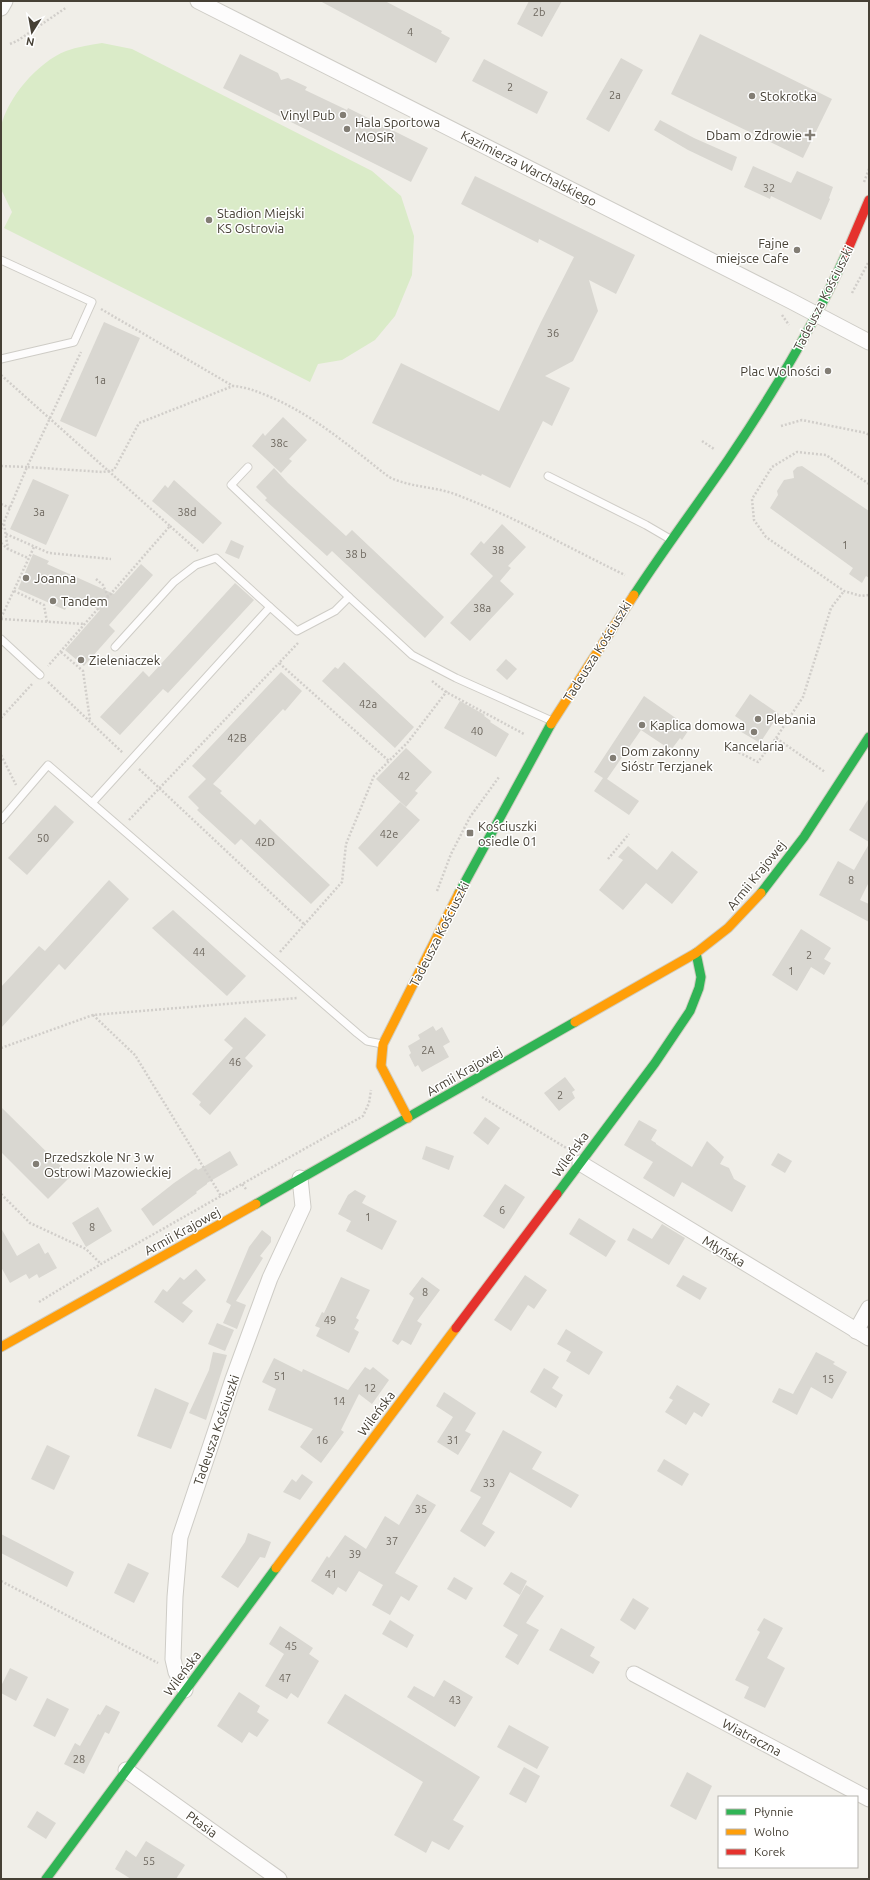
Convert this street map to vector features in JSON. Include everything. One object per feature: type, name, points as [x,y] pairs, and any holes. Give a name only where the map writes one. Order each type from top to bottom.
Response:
[{"type":"street","points":[[1,8],[5,1]]},
{"type":"street","name":"Kazimierza Warchalskiego","points":[[198,1],[869,342]]},
{"type":"street","name":"Tadeusza Kościuszki","points":[[408,1118],[381,1066],[382,1044],[442,925],[553,721],[636,592],[770,396],[833,283],[869,200]]},
{"type":"street","name":"Armii Krajowej","points":[[1,1347],[408,1118],[696,953],[727,928],[762,892],[799,842],[869,737]]},
{"type":"street","name":"Wileńska","points":[[46,1879],[185,1690],[655,1063],[694,1004],[700,990],[702,975],[696,953]]},
{"type":"street","name":"Młyńska","points":[[580,1163],[863,1335]]},
{"type":"street","name":"Tadeusza Kościuszki","points":[[185,1690],[176,1672],[173,1659],[175,1597],[180,1537],[233,1379],[262,1299],[270,1278],[303,1207],[300,1178]]},
{"type":"street","points":[[863,1335],[869,1308]]},
{"type":"street","name":"Wiatraczna","points":[[634,1674],[869,1799]]},
{"type":"street","name":"Ptasia","points":[[126,1770],[279,1879]]},
{"type":"lane","points":[[1,260],[92,302],[74,342],[1,359]]},
{"type":"lane","points":[[248,466],[231,485],[412,655],[456,678],[553,721]]},
{"type":"lane","points":[[548,476],[649,526],[672,540]]},
{"type":"lane","points":[[115,647],[174,582],[196,565],[216,558],[296,631],[335,611],[349,597]]},
{"type":"lane","points":[[92,803],[270,607]]},
{"type":"lane","points":[[1,639],[40,675]]},
{"type":"lane","points":[[1,820],[48,765],[367,1041],[382,1044]]},
{"type":"path","points":[[10,44],[17,41],[67,7]]},
{"type":"path","points":[[852,293],[869,261]]},
{"type":"path","points":[[98,316],[101,309],[233,386],[246,387],[294,408],[317,421],[389,477],[401,483],[455,494],[490,508],[630,578]]},
{"type":"path","points":[[1,529],[27,468],[84,345]]},
{"type":"path","points":[[1,375],[210,561]]},
{"type":"path","points":[[1,466],[108,471],[114,470],[139,423],[233,386]]},
{"type":"path","points":[[782,426],[802,420],[866,433],[869,435]]},
{"type":"path","points":[[702,441],[718,452]]},
{"type":"path","points":[[869,484],[826,455],[797,452],[772,467],[752,499],[754,520],[766,537],[844,591],[861,596],[869,594]]},
{"type":"path","points":[[1,504],[10,508]]},
{"type":"path","points":[[4,523],[8,549]]},
{"type":"path","points":[[1,718],[61,652],[170,526]]},
{"type":"path","points":[[6,534],[49,553],[58,555],[111,558]]},
{"type":"path","points":[[1,544],[8,549],[28,558]]},
{"type":"path","points":[[34,546],[1,619],[85,624]]},
{"type":"path","points":[[96,579],[103,585],[108,597]]},
{"type":"path","points":[[14,591],[44,605],[47,622]]},
{"type":"path","points":[[728,747],[758,762],[776,738],[803,697],[831,608],[844,591]]},
{"type":"path","points":[[121,828],[302,639]]},
{"type":"path","points":[[61,652],[83,671],[90,720]]},
{"type":"path","points":[[279,663],[389,761]]},
{"type":"path","points":[[40,675],[90,720],[130,760],[305,925]]},
{"type":"path","points":[[428,678],[446,692],[526,736]]},
{"type":"path","points":[[273,960],[342,882],[346,844],[374,776],[408,742],[456,678]]},
{"type":"path","points":[[776,738],[825,772]]},
{"type":"path","points":[[1,755],[22,796]]},
{"type":"path","points":[[608,859],[629,834]]},
{"type":"path","points":[[1,1048],[93,1015],[299,998],[312,994]]},
{"type":"path","points":[[93,1015],[135,1055],[221,1196]]},
{"type":"path","points":[[34,1305],[101,1264],[364,1116],[371,1094],[370,1085]]},
{"type":"path","points":[[482,1097],[570,1150],[580,1163]]},
{"type":"path","points":[[242,1184],[248,1194]]},
{"type":"path","points":[[1,1194],[30,1224],[86,1249],[101,1264]]},
{"type":"path","points":[[1,1581],[176,1672]]},
{"type":"green space","name":"Stadion Miejski KS Ostrovia","points":[[102,43],[132,49],[372,171],[401,196],[414,236],[412,275],[395,316],[375,340],[342,360],[318,364],[310,382],[4,228],[12,212],[1,189],[1,127],[4,116],[10,104],[25,82],[45,63],[55,56],[75,48]]},
{"type":"building","points":[[320,1],[385,1],[442,31],[441,33],[450,38],[436,63]]},
{"type":"building","points":[[529,1],[562,1],[542,37],[517,24]]},
{"type":"building","name":"Stokrotka","points":[[700,34],[832,99],[803,158],[671,94]]},
{"type":"building","name":"Hala Sportowa MOSiR","points":[[240,54],[278,73],[281,80],[288,78],[307,87],[305,90],[347,110],[348,108],[428,148],[411,182],[223,88]]},
{"type":"building","points":[[621,58],[643,70],[609,132],[586,119]]},
{"type":"building","points":[[484,59],[548,92],[537,114],[472,81]]},
{"type":"building","points":[[660,120],[694,138],[737,157],[732,171],[688,150],[654,130]]},
{"type":"building","points":[[753,166],[791,183],[797,171],[833,187],[829,198],[830,199],[821,220],[771,196],[770,199],[744,187]]},
{"type":"building","points":[[475,176],[635,255],[616,294],[589,280],[598,311],[573,361],[545,376],[570,388],[552,426],[543,421],[510,488],[482,474],[481,476],[372,423],[401,363],[499,411],[541,322],[574,257],[539,239],[538,243],[461,204]]},
{"type":"building","points":[[104,322],[140,338],[96,437],[60,421]]},
{"type":"building","points":[[283,417],[307,440],[289,459],[292,461],[281,473],[252,446],[263,433],[265,436]]},
{"type":"building","points":[[802,466],[869,511],[869,578],[866,576],[862,583],[849,574],[853,568],[770,508],[778,495],[777,491],[784,480],[794,478],[793,471],[797,467]]},
{"type":"building","points":[[274,468],[288,483],[346,536],[352,530],[444,617],[425,638],[332,551],[327,556],[265,500],[267,498],[256,487]]},
{"type":"building","points":[[33,479],[69,495],[46,545],[10,529]]},
{"type":"building","points":[[174,480],[222,523],[203,544],[152,501],[165,485],[168,488]]},
{"type":"building","points":[[502,524],[526,547],[508,566],[511,568],[500,581],[514,594],[470,641],[450,623],[493,576],[470,554],[481,541],[484,544]]},
{"type":"building","points":[[231,540],[244,546],[239,559],[225,553]]},
{"type":"building","points":[[33,554],[49,561],[47,564],[114,594],[141,564],[153,575],[109,625],[115,631],[84,666],[65,650],[100,610],[71,597],[65,610],[18,589]]},
{"type":"building","points":[[235,583],[254,600],[168,693],[163,689],[120,735],[100,717],[143,671],[149,677]]},
{"type":"building","points":[[506,659],[517,669],[507,680],[496,670]]},
{"type":"building","points":[[344,662],[414,727],[395,748],[322,681],[335,667],[338,669]]},
{"type":"building","points":[[281,672],[302,691],[285,711],[283,709],[213,784],[222,791],[220,793],[255,825],[260,819],[330,885],[311,904],[241,839],[235,845],[197,810],[199,808],[188,797],[206,779],[192,766]]},
{"type":"building","name":"Plebania","points":[[750,694],[779,714],[760,743],[738,730],[744,722],[735,716]]},
{"type":"building","name":"Dom zakonny Sióstr Terzjanek","points":[[644,696],[690,728],[682,740],[680,738],[671,750],[641,730],[607,779],[639,801],[629,815],[594,791],[603,778],[594,772]]},
{"type":"building","points":[[460,701],[485,715],[484,716],[491,721],[490,722],[509,734],[496,757],[444,728]]},
{"type":"building","points":[[406,748],[432,772],[415,791],[418,793],[406,807],[376,779]]},
{"type":"building","points":[[869,798],[869,842],[849,830]]},
{"type":"building","points":[[400,802],[420,820],[377,867],[358,848]]},
{"type":"building","points":[[55,805],[74,822],[27,875],[8,858]]},
{"type":"building","points":[[869,844],[869,882],[860,900],[869,904],[869,922],[819,895],[838,861],[854,870]]},
{"type":"building","points":[[628,846],[657,870],[672,851],[698,872],[672,904],[646,883],[623,910],[599,890],[623,860],[618,857]]},
{"type":"building","points":[[109,880],[129,899],[65,970],[59,964],[1,1028],[1,987],[39,946],[45,951]]},
{"type":"building","points":[[173,910],[246,976],[227,996],[152,928]]},
{"type":"building","points":[[801,929],[831,948],[824,959],[831,963],[824,975],[811,967],[797,991],[772,975]]},
{"type":"building","points":[[245,1017],[266,1035],[245,1058],[253,1066],[210,1115],[199,1105],[201,1102],[192,1094],[233,1048],[224,1040]]},
{"type":"building","points":[[433,1026],[436,1031],[442,1027],[450,1042],[443,1046],[449,1057],[422,1072],[418,1065],[415,1067],[409,1055],[411,1053],[408,1046],[420,1039],[418,1035]]},
{"type":"building","points":[[565,1077],[575,1090],[572,1092],[575,1098],[559,1111],[544,1093]]},
{"type":"building","name":"Przedszkole Nr 3 w Ostrowi Mazowieckiej","points":[[1,1107],[71,1176],[48,1199],[1,1152]]},
{"type":"building","points":[[485,1117],[500,1128],[488,1145],[473,1133]]},
{"type":"building","points":[[639,1120],[657,1130],[651,1140],[692,1167],[707,1141],[724,1157],[720,1164],[729,1168],[734,1179],[746,1186],[732,1212],[682,1182],[674,1197],[643,1178],[653,1162],[624,1145]]},
{"type":"building","points":[[426,1146],[454,1156],[449,1170],[422,1159]]},
{"type":"building","points":[[230,1151],[238,1165],[207,1183],[196,1192],[197,1193],[153,1226],[141,1209],[196,1168],[198,1170]]},
{"type":"building","points":[[778,1153],[792,1161],[785,1173],[771,1165]]},
{"type":"building","points":[[505,1184],[525,1197],[504,1229],[483,1216]]},
{"type":"building","points":[[355,1190],[366,1196],[362,1203],[397,1221],[382,1250],[346,1231],[351,1221],[338,1214],[348,1195]]},
{"type":"building","points":[[98,1207],[112,1231],[86,1247],[72,1223]]},
{"type":"building","points":[[579,1218],[616,1241],[606,1257],[569,1234]]},
{"type":"building","points":[[662,1224],[685,1238],[669,1265],[627,1240],[633,1228],[652,1239]]},
{"type":"building","points":[[1,1228],[17,1256],[39,1243],[45,1254],[48,1252],[57,1268],[39,1278],[37,1274],[29,1279],[26,1274],[10,1283],[1,1267]]},
{"type":"building","points":[[262,1230],[271,1237],[271,1242],[260,1256],[263,1258],[236,1301],[246,1305],[237,1329],[223,1323],[231,1305],[226,1302],[249,1247]]},
{"type":"building","points":[[196,1269],[206,1280],[182,1303],[193,1311],[183,1323],[154,1302],[163,1289],[167,1292],[180,1277],[184,1280]]},
{"type":"building","points":[[525,1275],[547,1290],[534,1309],[528,1305],[511,1331],[494,1320]]},
{"type":"building","points":[[683,1275],[707,1288],[700,1300],[676,1286]]},
{"type":"building","points":[[341,1277],[370,1290],[356,1318],[359,1320],[354,1329],[359,1332],[349,1353],[316,1336],[320,1328],[315,1326],[322,1312],[324,1313]]},
{"type":"building","points":[[422,1277],[440,1290],[417,1321],[422,1324],[411,1345],[402,1340],[398,1345],[392,1341],[414,1298],[409,1294]]},
{"type":"building","points":[[217,1323],[234,1330],[225,1351],[208,1344]]},
{"type":"building","points":[[566,1329],[603,1352],[589,1375],[566,1361],[571,1352],[557,1344]]},
{"type":"building","points":[[213,1352],[227,1355],[206,1420],[189,1413],[209,1370]]},
{"type":"building","points":[[816,1352],[835,1362],[833,1364],[847,1372],[832,1399],[811,1387],[797,1415],[772,1402],[779,1388],[793,1394]]},
{"type":"building","points":[[274,1358],[302,1372],[303,1369],[348,1390],[365,1367],[370,1370],[373,1367],[389,1380],[372,1404],[359,1394],[341,1430],[344,1432],[321,1463],[300,1447],[313,1429],[268,1410],[276,1389],[262,1382]]},
{"type":"building","points":[[544,1368],[559,1377],[552,1388],[563,1395],[556,1408],[530,1392]]},
{"type":"building","points":[[677,1385],[710,1404],[702,1417],[694,1412],[686,1425],[665,1412],[673,1400],[669,1398]]},
{"type":"building","points":[[155,1388],[189,1403],[171,1449],[137,1436]]},
{"type":"building","points":[[444,1392],[476,1413],[465,1431],[471,1434],[458,1455],[437,1442],[453,1417],[436,1406]]},
{"type":"building","points":[[503,1430],[542,1452],[532,1469],[579,1495],[571,1508],[510,1472],[482,1524],[495,1532],[485,1547],[460,1531],[481,1497],[470,1491]]},
{"type":"building","points":[[47,1445],[70,1456],[54,1490],[31,1479]]},
{"type":"building","points":[[664,1459],[689,1474],[682,1486],[657,1471]]},
{"type":"building","points":[[302,1474],[313,1482],[300,1500],[283,1492],[292,1479],[296,1482]]},
{"type":"building","points":[[417,1494],[436,1505],[395,1573],[418,1586],[409,1601],[401,1596],[390,1615],[372,1605],[383,1585],[359,1571],[346,1592],[338,1587],[333,1595],[311,1581],[327,1556],[329,1558],[345,1535],[366,1549],[385,1516],[399,1525]]},
{"type":"building","points":[[248,1533],[271,1542],[265,1558],[260,1557],[238,1588],[221,1577],[245,1542]]},
{"type":"building","points":[[1,1534],[74,1572],[67,1587],[1,1553]]},
{"type":"building","points":[[128,1563],[149,1573],[134,1603],[114,1593]]},
{"type":"building","points":[[511,1572],[527,1581],[520,1595],[503,1584]]},
{"type":"building","points":[[454,1577],[473,1588],[466,1600],[447,1589]]},
{"type":"building","points":[[526,1585],[544,1596],[526,1623],[539,1630],[518,1665],[505,1657],[518,1635],[503,1626]]},
{"type":"building","points":[[633,1598],[649,1608],[635,1630],[620,1620]]},
{"type":"building","points":[[764,1618],[783,1628],[767,1658],[785,1668],[765,1708],[744,1698],[749,1687],[735,1680],[760,1632],[757,1630]]},
{"type":"building","points":[[390,1620],[414,1635],[407,1648],[382,1634]]},
{"type":"building","points":[[280,1626],[313,1648],[309,1654],[319,1661],[298,1698],[291,1693],[287,1699],[265,1686],[284,1654],[269,1644]]},
{"type":"building","points":[[561,1628],[595,1647],[590,1656],[600,1662],[593,1674],[549,1650]]},
{"type":"building","points":[[10,1668],[28,1677],[16,1701],[1,1693],[1,1686]]},
{"type":"building","points":[[444,1680],[473,1697],[455,1727],[407,1697],[414,1686],[434,1697]]},
{"type":"building","points":[[239,1692],[260,1706],[257,1712],[269,1720],[257,1737],[249,1732],[242,1743],[217,1726]]},
{"type":"building","points":[[345,1694],[480,1777],[453,1820],[464,1826],[449,1850],[432,1841],[426,1853],[394,1835],[423,1782],[327,1723]]},
{"type":"building","points":[[47,1698],[69,1709],[55,1737],[33,1726]]},
{"type":"building","points":[[106,1705],[120,1712],[109,1734],[105,1732],[84,1774],[64,1764],[75,1743],[80,1746],[98,1714],[100,1715]]},
{"type":"building","points":[[509,1725],[549,1747],[537,1769],[497,1747]]},
{"type":"building","points":[[524,1767],[540,1776],[526,1803],[509,1794]]},
{"type":"building","points":[[687,1772],[712,1786],[696,1820],[670,1806]]},
{"type":"building","points":[[37,1811],[56,1823],[46,1839],[27,1827]]},
{"type":"building","points":[[146,1841],[185,1865],[176,1879],[131,1879],[115,1869],[126,1850],[136,1857]]},
{"type":"traffic: fast","points":[[634,595],[728,460],[792,360],[834,281],[846,254]]},
{"type":"traffic: fast","points":[[459,893],[551,724]]},
{"type":"traffic: fast","points":[[761,893],[804,837],[869,737]]},
{"type":"traffic: fast","points":[[557,1194],[655,1063],[690,1011],[699,988],[701,977],[696,953]]},
{"type":"traffic: fast","points":[[256,1204],[575,1022]]},
{"type":"traffic: fast","points":[[46,1879],[276,1568]]},
{"type":"traffic: slow","points":[[551,724],[634,595]]},
{"type":"traffic: slow","points":[[408,1118],[381,1066],[383,1044],[459,893]]},
{"type":"traffic: slow","points":[[575,1022],[696,953],[728,928],[761,893]]},
{"type":"traffic: slow","points":[[1,1347],[256,1204]]},
{"type":"traffic: slow","points":[[276,1568],[456,1328]]},
{"type":"traffic: jam","points":[[846,254],[869,200]]},
{"type":"traffic: jam","points":[[456,1328],[557,1194]]},
{"type":"place","name":"Stokrotka","points":[[752,96]]},
{"type":"place","name":"Vinyl Pub","points":[[343,115]]},
{"type":"place","name":"Hala Sportowa MOSiR","points":[[347,129]]},
{"type":"place","name":"Dbam o Zdrowie","points":[[810,135]]},
{"type":"place","name":"Stadion Miejski KS Ostrovia","points":[[209,220]]},
{"type":"place","name":"Fajne miejsce Cafe","points":[[797,250]]},
{"type":"place","name":"Plac Wolności","points":[[828,371]]},
{"type":"place","name":"Joanna","points":[[26,578]]},
{"type":"place","name":"Tandem","points":[[53,601]]},
{"type":"place","name":"Zieleniaczek","points":[[81,660]]},
{"type":"place","name":"Plebania","points":[[758,719]]},
{"type":"place","name":"Kaplica domowa","points":[[642,725]]},
{"type":"place","name":"Kancelaria","points":[[754,732]]},
{"type":"place","name":"Dom zakonny Sióstr Terzjanek","points":[[613,758]]},
{"type":"place","name":"Kościuszki osiedle 01","points":[[470,833]]},
{"type":"place","name":"Przedszkole Nr 3 w Ostrowi Mazowieckiej","points":[[36,1164]]}]
